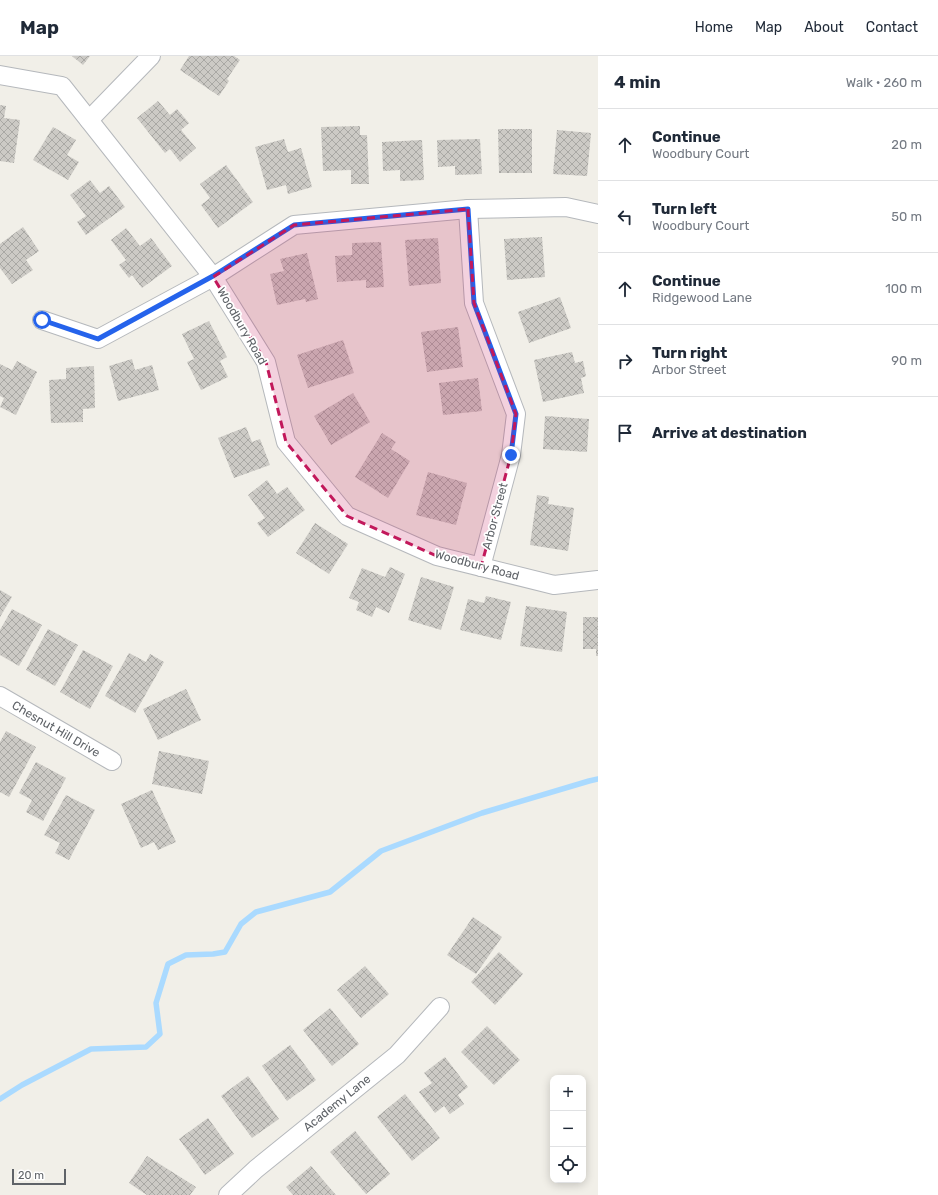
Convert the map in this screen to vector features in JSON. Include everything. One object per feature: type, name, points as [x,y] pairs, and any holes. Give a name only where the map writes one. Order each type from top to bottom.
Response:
[{"type":"street","points":[[89,120],[151,56]]},
{"type":"street","name":"Woodbury Road","points":[[0,76],[62,86],[213,276],[266,362],[286,442],[347,516],[437,556],[554,585],[598,580]]},
{"type":"street","points":[[42,320],[98,339],[213,276],[294,225],[468,209],[566,207],[598,214]]},
{"type":"street","name":"Arbor Street","points":[[468,209],[474,303],[516,414],[511,455],[481,567]]},
{"type":"street","name":"Chesnut Hill Drive","points":[[0,696],[112,761]]},
{"type":"street","name":"Academy Lane","points":[[228,1195],[256,1169],[397,1055],[440,1006]]},
{"type":"highlighted area","points":[[468,209],[474,303],[516,414],[511,455],[481,567],[437,556],[347,516],[286,442],[266,362],[213,277],[294,225]]},
{"type":"building","points":[[72,56],[90,56],[83,65]]},
{"type":"building","points":[[189,56],[234,56],[240,60],[227,79],[229,81],[219,96],[180,70]]},
{"type":"building","points":[[158,101],[170,115],[177,109],[189,123],[181,130],[196,148],[180,162],[170,149],[165,153],[137,118]]},
{"type":"building","points":[[0,105],[6,106],[4,118],[20,120],[14,163],[0,161]]},
{"type":"building","points":[[360,126],[360,135],[367,135],[369,184],[351,184],[351,170],[323,171],[321,127]]},
{"type":"building","points":[[53,127],[76,140],[67,155],[79,162],[68,180],[33,160]]},
{"type":"building","points":[[498,129],[532,129],[532,173],[499,173]]},
{"type":"building","points":[[557,130],[591,133],[587,176],[553,174]]},
{"type":"building","points":[[284,139],[288,152],[301,148],[312,187],[288,194],[286,185],[267,190],[255,147]]},
{"type":"building","points":[[480,139],[482,174],[455,175],[455,166],[438,167],[437,140]]},
{"type":"building","points":[[422,140],[424,180],[400,181],[400,170],[383,171],[382,142]]},
{"type":"building","points":[[226,165],[253,202],[218,228],[201,205],[210,198],[200,184]]},
{"type":"building","points":[[90,180],[100,193],[109,186],[125,207],[86,235],[77,222],[86,216],[70,195]]},
{"type":"building","points":[[23,227],[39,251],[26,260],[33,270],[12,284],[0,268],[0,244]]},
{"type":"building","points":[[126,228],[140,246],[151,238],[172,266],[142,288],[132,275],[129,278],[119,265],[126,260],[111,240]]},
{"type":"building","points":[[542,237],[545,277],[507,280],[504,239]]},
{"type":"building","points":[[438,238],[441,283],[409,286],[405,240]]},
{"type":"building","points":[[381,242],[384,287],[366,288],[366,280],[337,282],[335,256],[352,255],[352,243]]},
{"type":"building","points":[[307,253],[318,299],[306,302],[305,299],[277,305],[270,274],[284,271],[280,259]]},
{"type":"building","points":[[560,297],[571,328],[529,343],[518,312]]},
{"type":"building","points":[[209,321],[227,357],[220,361],[228,377],[201,390],[187,362],[194,359],[182,334]]},
{"type":"building","points":[[458,327],[463,367],[427,372],[421,332]]},
{"type":"building","points":[[343,340],[354,373],[308,388],[297,355]]},
{"type":"building","points":[[572,352],[575,363],[583,361],[586,376],[581,378],[584,393],[543,402],[534,360]]},
{"type":"building","points":[[132,359],[135,370],[152,365],[159,390],[118,401],[109,366]]},
{"type":"building","points":[[17,361],[37,372],[16,415],[0,407],[4,398],[0,396],[0,364],[12,370]]},
{"type":"building","points":[[94,366],[95,408],[83,409],[83,422],[51,423],[49,380],[66,379],[66,368]]},
{"type":"building","points":[[478,378],[482,411],[443,415],[439,383]]},
{"type":"building","points":[[353,393],[370,422],[331,445],[314,416]]},
{"type":"building","points":[[545,416],[589,419],[587,452],[543,449]]},
{"type":"building","points":[[246,427],[252,442],[260,439],[270,465],[234,478],[218,438]]},
{"type":"building","points":[[382,433],[396,442],[391,449],[410,461],[388,498],[355,477]]},
{"type":"building","points":[[428,472],[467,483],[456,525],[416,515]]},
{"type":"building","points":[[267,480],[277,494],[287,487],[305,510],[268,537],[257,523],[265,518],[248,495]]},
{"type":"building","points":[[537,495],[549,497],[548,504],[574,508],[568,551],[530,545]]},
{"type":"building","points":[[315,523],[348,544],[329,574],[296,553]]},
{"type":"building","points":[[390,567],[405,574],[389,613],[376,607],[372,617],[356,610],[359,602],[349,598],[362,568],[385,577]]},
{"type":"building","points":[[421,577],[454,587],[441,630],[408,620]]},
{"type":"building","points":[[0,590],[12,597],[0,617]]},
{"type":"building","points":[[486,596],[511,602],[501,640],[460,630],[468,599],[484,603]]},
{"type":"building","points":[[526,606],[567,612],[562,652],[520,646]]},
{"type":"building","points":[[12,609],[42,625],[19,666],[0,655],[0,630]]},
{"type":"building","points":[[583,617],[598,617],[598,656],[596,656],[596,649],[583,649]]},
{"type":"building","points":[[48,629],[78,645],[55,686],[26,670]]},
{"type":"building","points":[[83,650],[113,666],[90,709],[60,692]]},
{"type":"building","points":[[129,653],[146,662],[150,654],[164,662],[135,713],[105,696]]},
{"type":"building","points":[[186,689],[201,720],[158,740],[143,709]]},
{"type":"building","points":[[6,731],[36,747],[9,797],[0,792],[0,742]]},
{"type":"building","points":[[159,751],[209,761],[202,794],[152,784]]},
{"type":"building","points":[[36,762],[66,778],[43,821],[26,812],[32,800],[19,793]]},
{"type":"building","points":[[152,790],[176,842],[158,850],[154,842],[141,848],[121,804]]},
{"type":"building","points":[[66,795],[95,810],[69,860],[55,853],[60,843],[44,835]]},
{"type":"building","points":[[473,917],[502,937],[476,974],[447,955]]},
{"type":"building","points":[[499,952],[523,974],[495,1005],[471,982]]},
{"type":"building","points":[[365,966],[389,994],[361,1018],[337,990]]},
{"type":"building","points":[[330,1008],[359,1044],[332,1066],[303,1030]]},
{"type":"building","points":[[487,1026],[520,1060],[494,1085],[461,1052]]},
{"type":"building","points":[[290,1045],[316,1080],[287,1101],[262,1066]]},
{"type":"building","points":[[445,1057],[468,1087],[458,1095],[464,1104],[450,1114],[444,1106],[435,1113],[419,1092],[432,1083],[424,1073]]},
{"type":"building","points":[[248,1076],[279,1119],[252,1138],[221,1096]]},
{"type":"building","points":[[405,1094],[440,1138],[412,1161],[377,1117]]},
{"type":"building","points":[[208,1118],[234,1154],[205,1175],[179,1139]]},
{"type":"building","points":[[355,1131],[390,1174],[366,1194],[330,1152]]},
{"type":"building","points":[[147,1156],[196,1187],[190,1195],[147,1195],[129,1183]]},
{"type":"building","points":[[311,1166],[336,1195],[293,1195],[286,1187]]},
{"type":"waterway","points":[[0,1099],[22,1085],[91,1049],[146,1047],[160,1034],[156,1003],[168,964],[186,955],[225,952],[241,924],[256,912],[330,892],[381,851],[482,813],[598,779]]},
{"type":"route","points":[[42,320],[98,339],[213,276],[294,225],[468,209],[474,303],[516,414],[511,455]]}]
